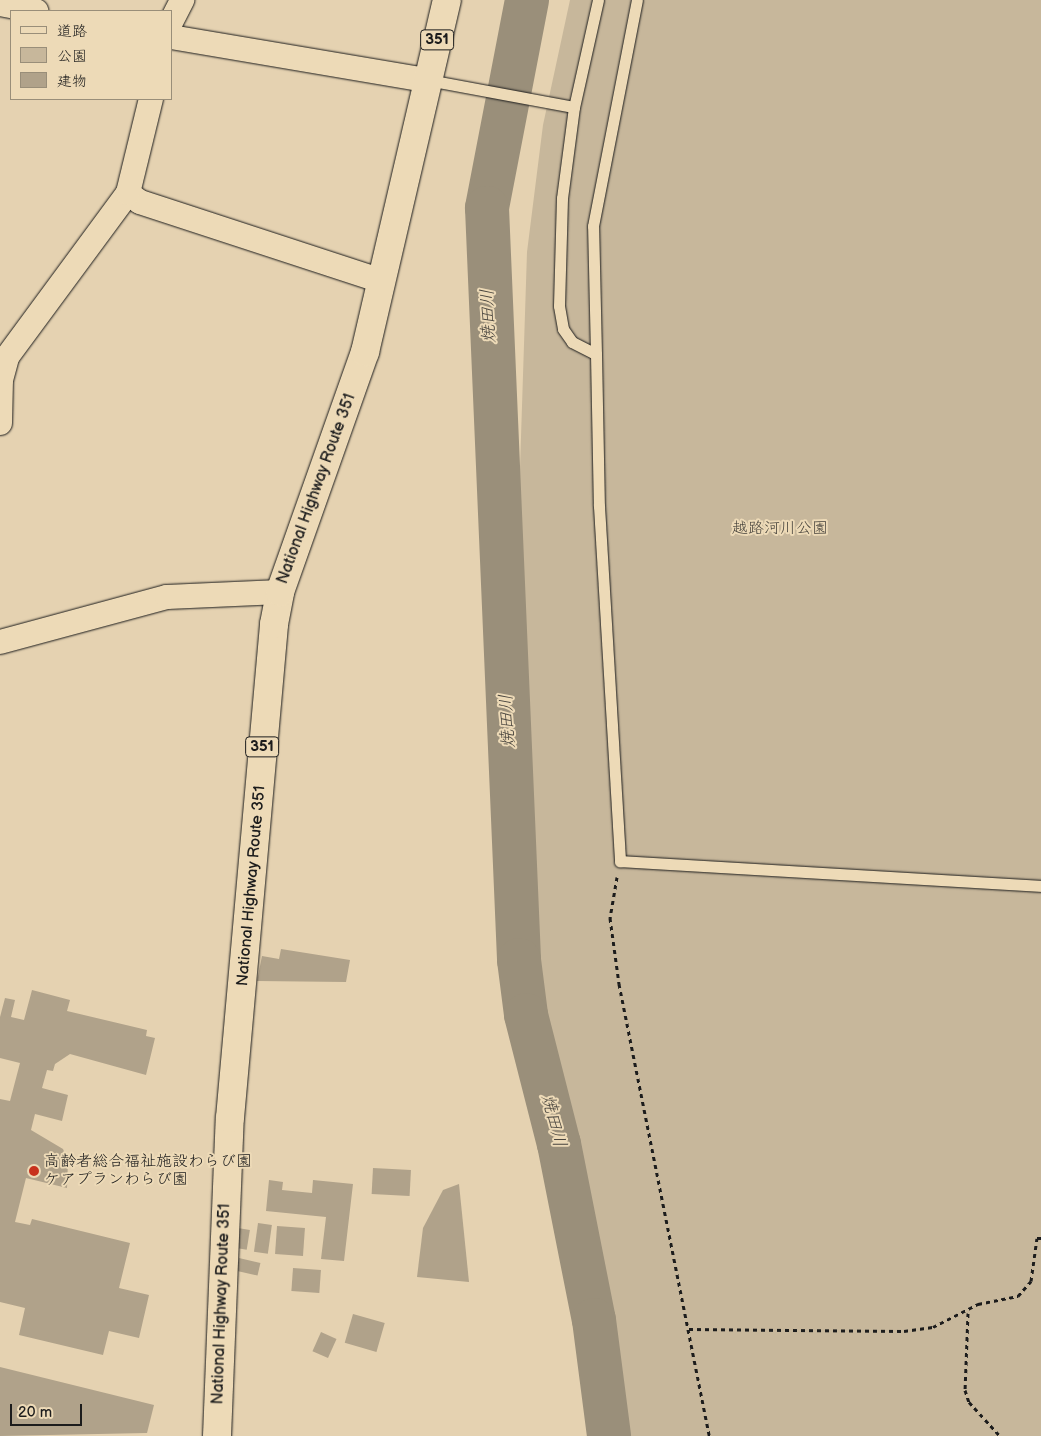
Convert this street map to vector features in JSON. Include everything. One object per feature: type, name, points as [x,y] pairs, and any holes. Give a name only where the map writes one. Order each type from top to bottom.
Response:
[{"type":"highway","name":"National Highway Route 351","points":[[216,1436],[230,1118],[257,831],[267,667],[280,592],[340,429],[382,281],[426,80],[447,0]]},
{"type":"street","points":[[172,20],[182,0]]},
{"type":"street","points":[[0,4],[31,10]]},
{"type":"street","points":[[172,37],[426,80]]},
{"type":"street","points":[[0,424],[1,380],[7,357],[128,193],[151,100]]},
{"type":"street","points":[[128,193],[140,202],[382,281]]},
{"type":"street","points":[[0,642],[167,597],[280,592]]},
{"type":"lane","points":[[596,354],[572,342],[563,329],[559,306],[559,237],[574,107],[598,0]]},
{"type":"lane","points":[[637,0],[593,226],[600,515],[620,861],[1041,886]]},
{"type":"lane","points":[[426,80],[574,107]]},
{"type":"path","points":[[620,861],[610,918],[619,984],[690,1329],[709,1436]]},
{"type":"path","points":[[690,1329],[904,1331],[932,1327],[968,1312],[978,1304],[1018,1296],[1031,1281],[1037,1238],[1041,1238]]},
{"type":"path","points":[[968,1312],[965,1390],[969,1402],[1000,1436]]},
{"type":"green space","name":"越路河川公園","points":[[570,0],[1041,0],[1041,1436],[630,1436],[580,1149],[547,1028],[526,810],[517,560],[527,252],[543,125]]},
{"type":"building","points":[[281,949],[350,960],[346,982],[257,981],[262,956],[279,959]]},
{"type":"building","name":"高齢者総合福祉施設わらび園 ケアプランわらび園","points":[[32,990],[70,1000],[67,1011],[147,1030],[146,1036],[155,1038],[146,1075],[70,1054],[55,1064],[53,1071],[47,1070],[42,1088],[68,1095],[62,1121],[35,1114],[31,1130],[63,1149],[68,1161],[67,1188],[26,1178],[15,1222],[30,1225],[32,1219],[130,1243],[119,1288],[149,1295],[139,1338],[109,1331],[103,1355],[19,1335],[25,1308],[0,1302],[0,1099],[10,1101],[20,1063],[0,1058],[0,1017],[5,998],[15,1000],[11,1017],[24,1020]]},
{"type":"building","points":[[373,1168],[411,1170],[410,1196],[372,1194]]},
{"type":"building","points":[[269,1180],[283,1182],[282,1190],[312,1193],[313,1180],[353,1184],[344,1261],[321,1259],[326,1217],[266,1211]]},
{"type":"building","points":[[459,1184],[469,1282],[417,1277],[423,1228],[443,1190]]},
{"type":"building","points":[[258,1223],[272,1225],[268,1254],[254,1252]]},
{"type":"building","points":[[277,1226],[305,1228],[303,1256],[275,1254]]},
{"type":"building","points":[[238,1228],[250,1230],[247,1250],[235,1248]]},
{"type":"building","points":[[239,1258],[260,1263],[258,1276],[236,1271]]},
{"type":"building","points":[[293,1268],[321,1270],[319,1293],[291,1291]]},
{"type":"building","points":[[353,1314],[385,1323],[376,1352],[345,1343]]},
{"type":"building","points":[[321,1332],[337,1339],[328,1358],[312,1351]]},
{"type":"building","points":[[0,1367],[154,1405],[147,1433],[0,1436]]},
{"type":"waterway","name":"焼田川","points":[[527,0],[487,208],[519,960],[526,1015],[559,1144],[594,1320],[609,1436]]},
{"type":"place","name":"高齢者総合福祉施設わらび園 ケアプランわらび園","points":[[34,1171]]}]
